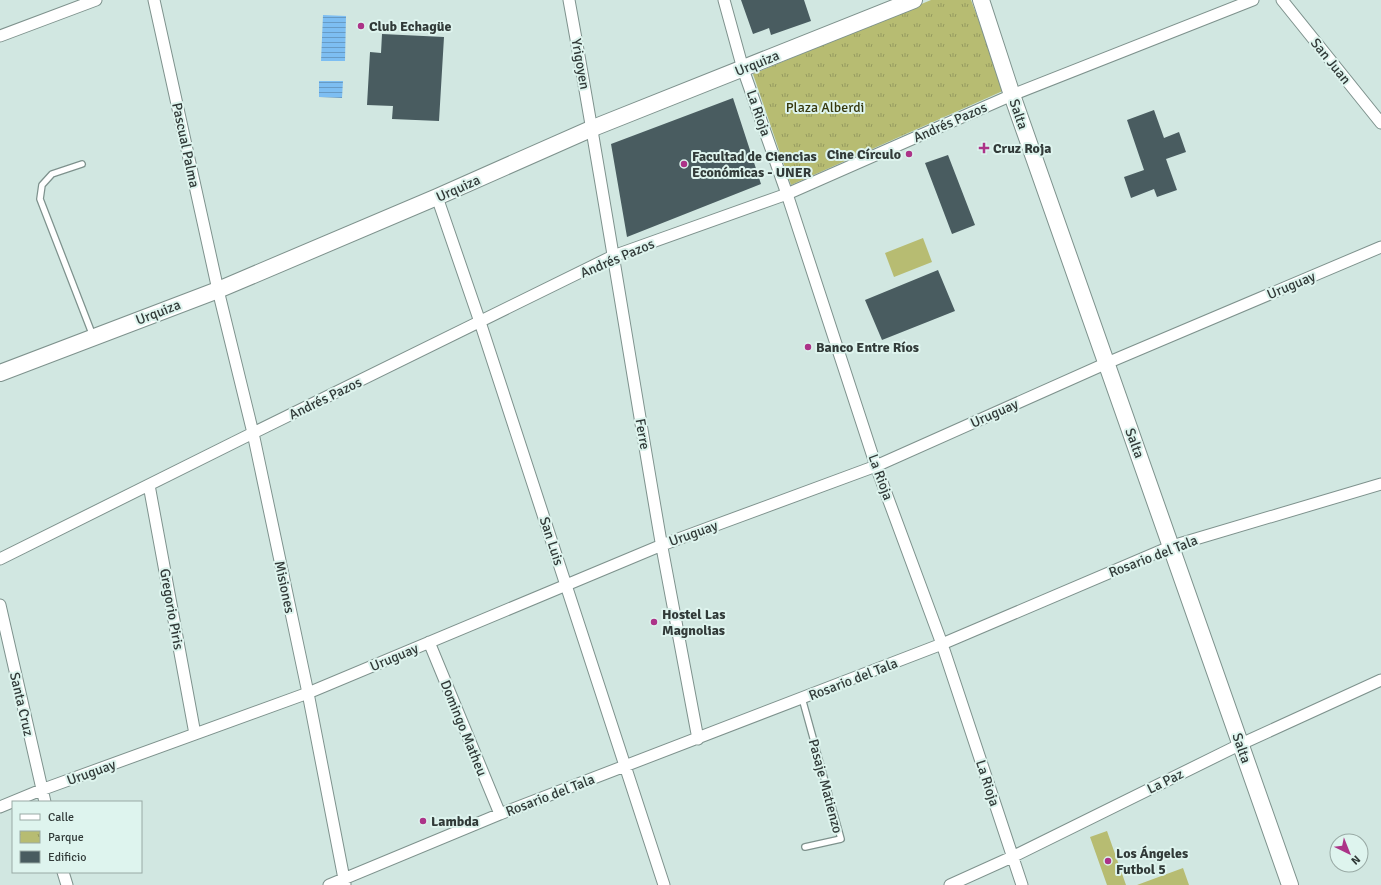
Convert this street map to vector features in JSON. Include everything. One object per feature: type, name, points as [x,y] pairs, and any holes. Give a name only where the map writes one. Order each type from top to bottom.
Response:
[{"type":"street","points":[[0,36],[96,0]]},
{"type":"street","name":"Pascual Palma","points":[[154,0],[218,290]]},
{"type":"street","name":"Yrigoyen","points":[[570,0],[593,128]]},
{"type":"street","name":"La Rioja","points":[[724,0],[743,69],[787,194],[876,466],[942,644],[1022,885]]},
{"type":"street","name":"Urquiza","points":[[0,373],[218,290],[437,197],[593,128],[914,0]]},
{"type":"street","name":"Salta","points":[[980,0],[1012,95],[1172,546],[1290,885]]},
{"type":"street","name":"Andrés Pazos","points":[[0,559],[613,256],[787,194],[1012,95],[1253,0]]},
{"type":"street","name":"San Juan","points":[[1282,0],[1381,123]]},
{"type":"street","name":"Ferre","points":[[593,128],[662,545],[698,738]]},
{"type":"street","name":"San Luis","points":[[437,197],[480,322],[664,885]]},
{"type":"street","name":"Uruguay","points":[[15,801],[308,693],[662,545],[876,466],[1107,362],[1381,247]]},
{"type":"street","name":"Misiones","points":[[218,290],[253,433],[308,693],[344,882]]},
{"type":"street","name":"Rosario del Tala","points":[[329,885],[344,882],[500,814],[942,644],[1172,546],[1381,484]]},
{"type":"street","name":"Gregorio Piris","points":[[149,485],[195,734]]},
{"type":"street","name":"Santa Cruz","points":[[0,605],[45,801]]},
{"type":"street","name":"Domingo Matheu","points":[[429,642],[500,814]]},
{"type":"street","name":"La Paz","points":[[950,885],[1012,857],[1241,744],[1381,680]]},
{"type":"street","name":"Uruguay","points":[[0,807],[12,802]]},
{"type":"street","points":[[64,873],[67,885]]},
{"type":"lane","points":[[82,164],[52,174],[42,185],[40,199],[93,337]]},
{"type":"lane","name":"Pasaje Matienzo","points":[[802,698],[841,839],[805,847]]},
{"type":"green space","name":"Plaza Alberdi","points":[[931,0],[971,0],[1005,90],[791,185],[753,74]]},
{"type":"green space","points":[[923,238],[932,262],[894,277],[885,253]]},
{"type":"green space","name":"Los Ángeles Futbol 5","points":[[1107,831],[1126,885],[1107,885],[1090,837]]},
{"type":"green space","name":"Los Ángeles Futbol 5","points":[[1183,868],[1189,885],[1137,885]]},
{"type":"water","points":[[323,15],[346,16],[345,61],[321,61]]},
{"type":"water","points":[[319,81],[343,81],[342,98],[319,97]]},
{"type":"building","points":[[741,0],[804,0],[811,21],[771,35],[769,28],[753,34]]},
{"type":"building","points":[[382,34],[444,37],[439,121],[392,119],[393,106],[367,105],[370,52],[381,53]]},
{"type":"building","name":"Facultad de Ciencias Económicas - UNER","points":[[733,98],[761,184],[627,237],[611,144]]},
{"type":"building","points":[[1154,110],[1164,138],[1179,132],[1186,152],[1166,159],[1177,190],[1157,197],[1154,189],[1131,198],[1124,177],[1144,170],[1127,120]]},
{"type":"building","points":[[948,155],[975,225],[952,234],[925,163]]},
{"type":"building","points":[[938,270],[955,311],[882,340],[865,300]]},
{"type":"place","name":"Club Echagüe","points":[[361,26]]},
{"type":"place","name":"Cruz Roja","points":[[984,148]]},
{"type":"place","name":"Cine Círculo","points":[[909,154]]},
{"type":"place","name":"Facultad de Ciencias Económicas - UNER","points":[[684,164]]},
{"type":"place","name":"Banco Entre Ríos","points":[[808,347]]},
{"type":"place","name":"Hostel Las Magnolias","points":[[654,622]]},
{"type":"place","name":"Lambda","points":[[423,821]]},
{"type":"place","name":"Los Ángeles Futbol 5","points":[[1108,861]]}]
